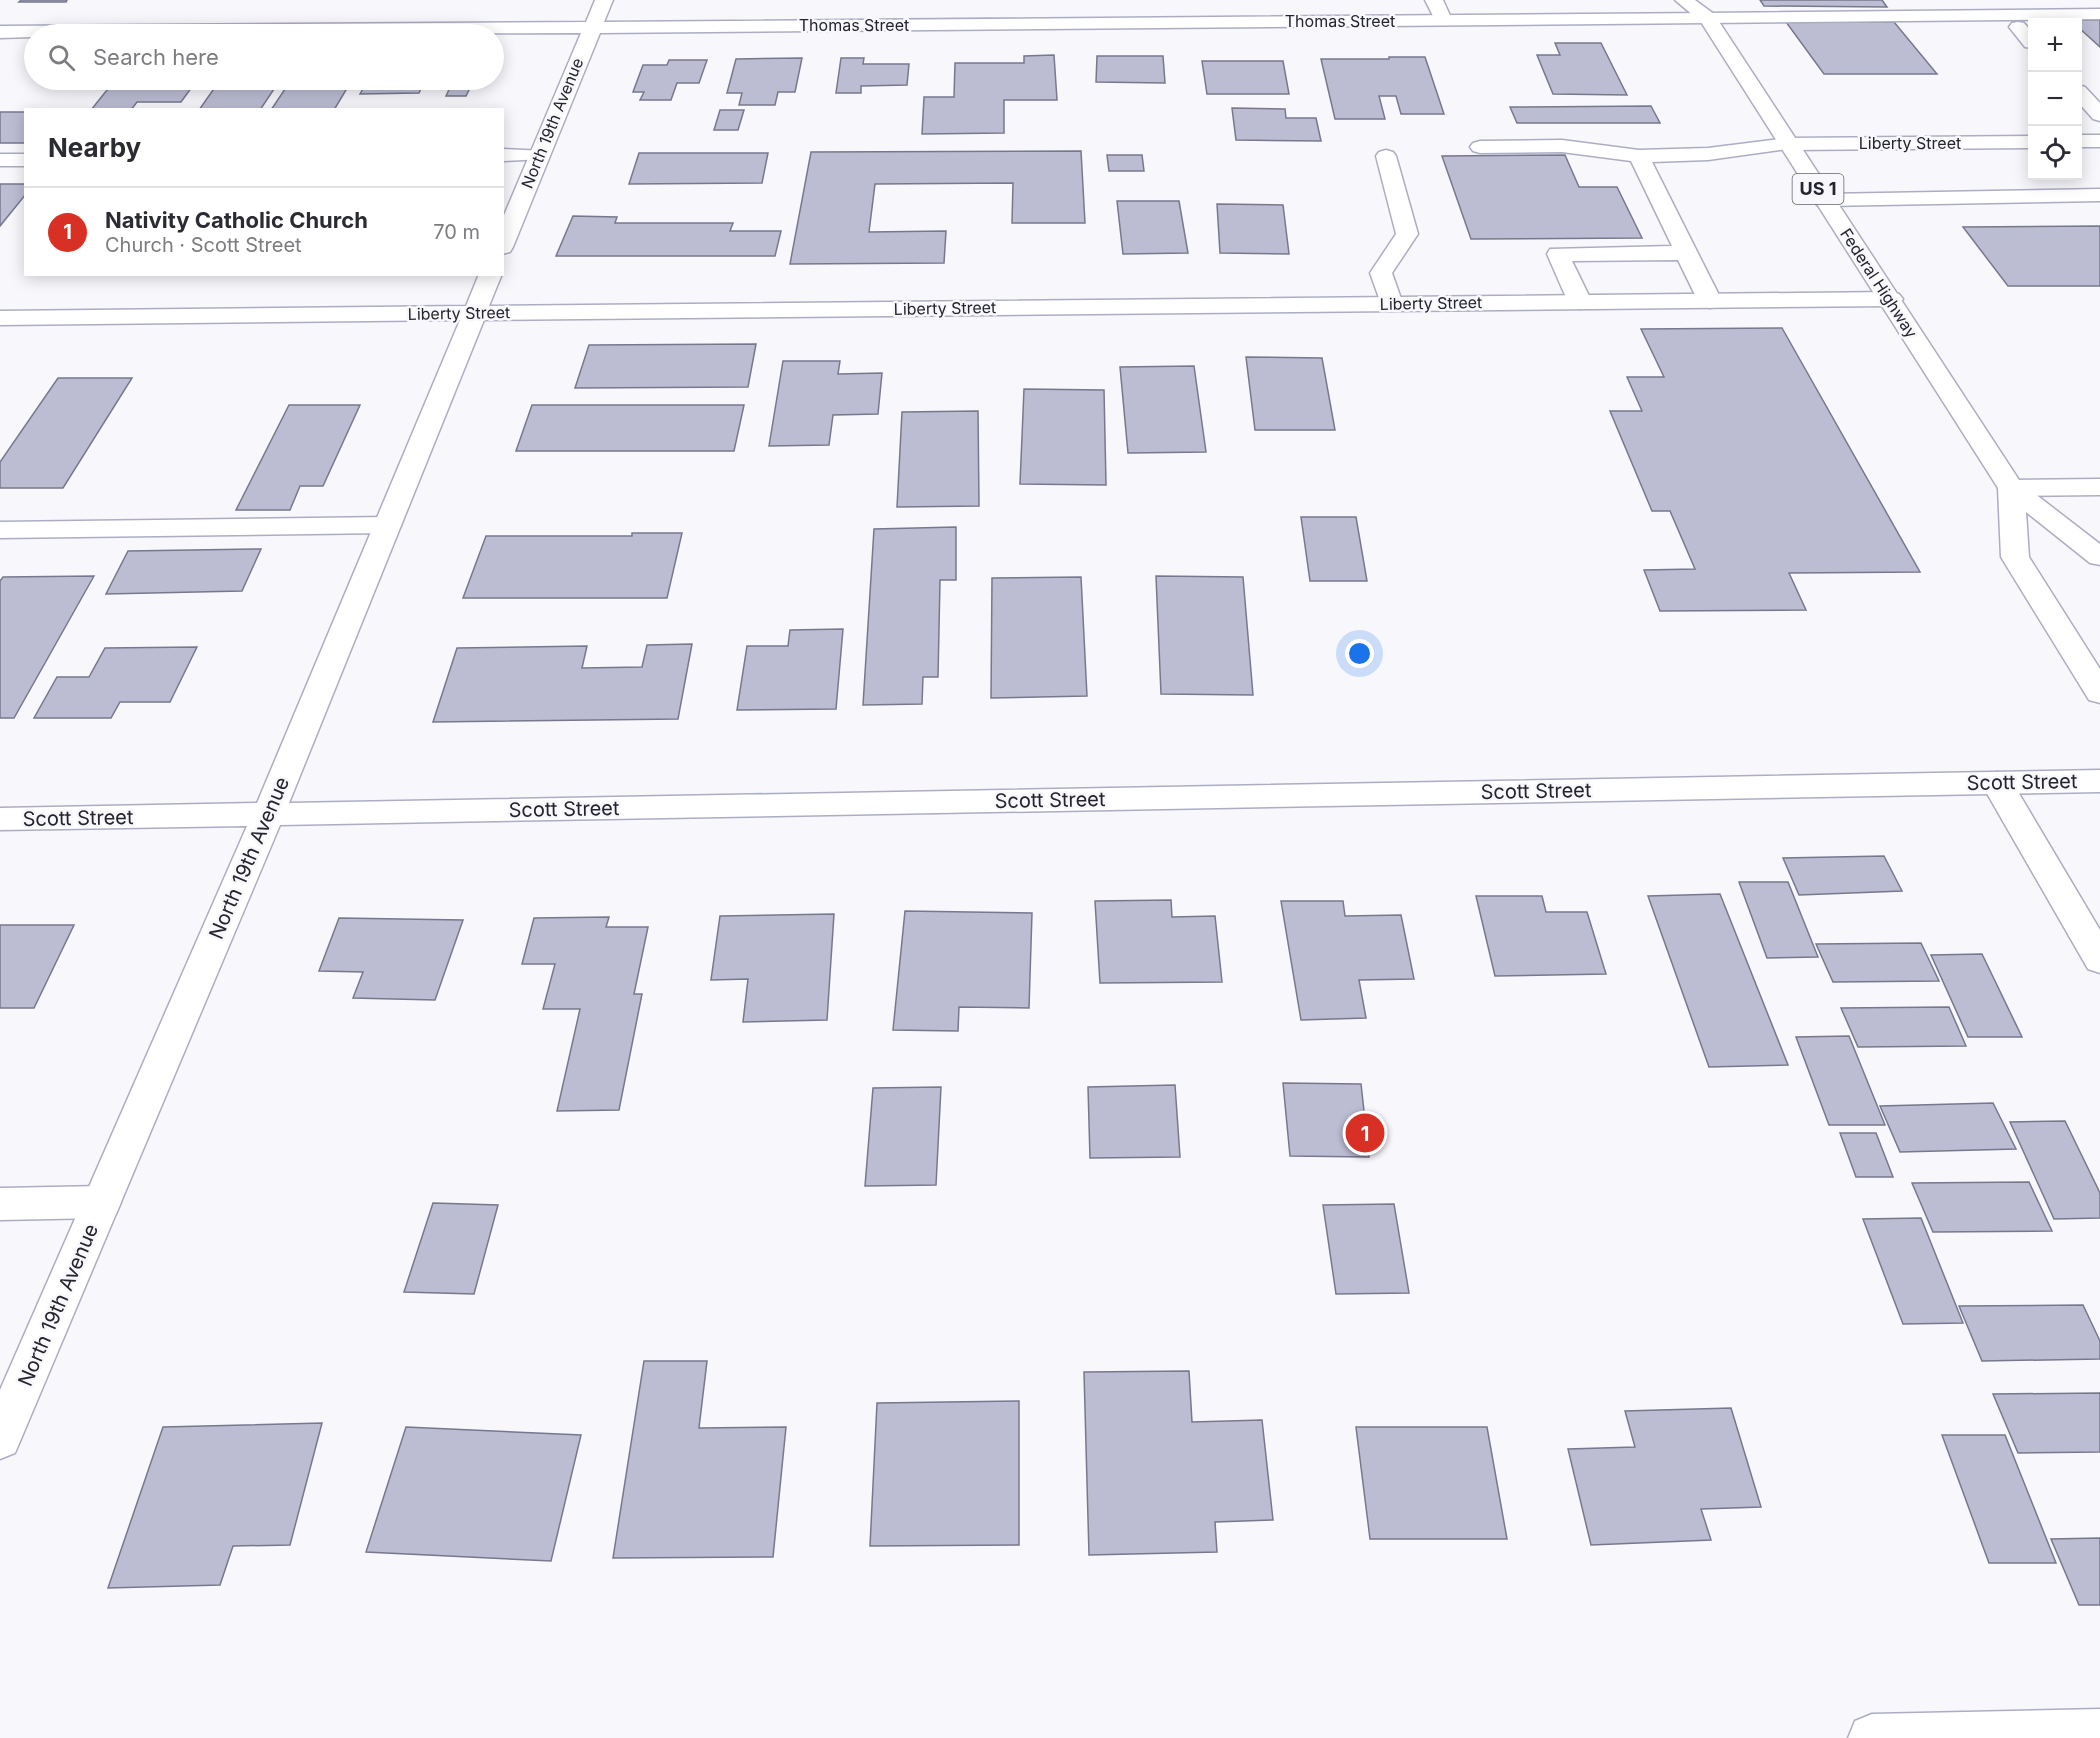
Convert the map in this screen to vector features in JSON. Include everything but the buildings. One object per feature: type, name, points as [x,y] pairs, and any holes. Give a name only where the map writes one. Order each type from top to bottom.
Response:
[{"type":"street","name":"North 19th Avenue","points":[[504,242],[604,0]]},
{"type":"street","points":[[1434,0],[1443,20]]},
{"type":"street","name":"Federal Highway","points":[[1684,0],[1708,9],[1788,144],[2011,488],[2100,557]]},
{"type":"street","name":"Thomas Street","points":[[504,28],[1443,20],[1708,9],[2100,14]]},
{"type":"street","points":[[2018,27],[2028,38]]},
{"type":"street","name":"Thomas Street","points":[[0,32],[24,32]]},
{"type":"street","points":[[2082,95],[2100,115]]},
{"type":"street","points":[[2082,141],[2100,141]]},
{"type":"street","name":"Liberty Street","points":[[1480,147],[1562,146],[1639,156],[1708,154],[1788,144],[2028,142]]},
{"type":"street","points":[[504,155],[539,155]]},
{"type":"street","points":[[1386,156],[1407,234],[1381,273],[1390,304]]},
{"type":"street","points":[[1639,156],[1710,301]]},
{"type":"street","points":[[0,160],[24,160]]},
{"type":"street","points":[[1825,200],[2100,195]]},
{"type":"street","points":[[1580,302],[1558,254],[1686,253]]},
{"type":"street","name":"North 19th Avenue","points":[[0,1439],[268,815],[490,276]]},
{"type":"street","name":"Liberty Street","points":[[0,318],[1890,299]]},
{"type":"street","points":[[2011,488],[2100,487]]},
{"type":"street","name":"Federal Highway","points":[[2011,488],[2015,557],[2100,693]]},
{"type":"street","points":[[0,530],[388,525]]},
{"type":"street","name":"Scott Street","points":[[0,819],[2100,781]]},
{"type":"street","points":[[1997,783],[2100,960]]},
{"type":"street","points":[[0,1204],[102,1202]]},
{"type":"street","points":[[1872,1738],[2100,1733]]},
{"type":"place","name":"Nativity Catholic Church","points":[[1365,1133]]}]
